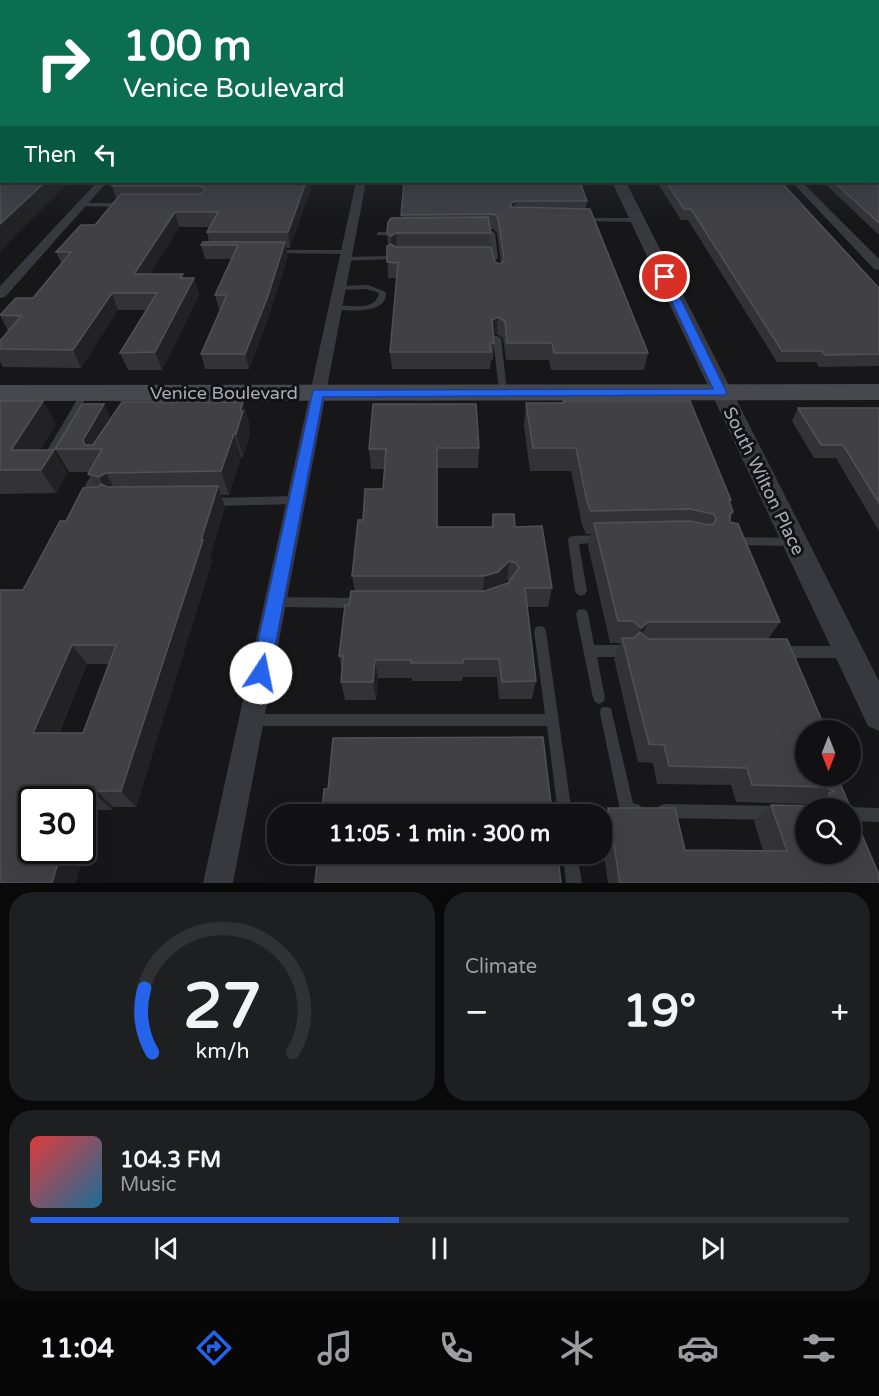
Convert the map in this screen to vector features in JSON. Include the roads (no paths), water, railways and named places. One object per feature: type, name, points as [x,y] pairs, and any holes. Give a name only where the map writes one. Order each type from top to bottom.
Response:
[{"type":"main road","name":"Venice Boulevard","points":[[0,393],[85,393],[138,397],[318,393],[879,392]]},
{"type":"street","points":[[0,294],[101,183]]},
{"type":"street","points":[[218,883],[361,183]]},
{"type":"street","name":"South Wilton Place","points":[[619,183],[879,715]]},
{"type":"street","points":[[798,183],[879,266]]},
{"type":"lane","points":[[80,205],[136,205]]},
{"type":"lane","points":[[580,220],[637,220]]},
{"type":"lane","points":[[469,233],[492,233],[496,267]]},
{"type":"lane","points":[[379,234],[412,234]]},
{"type":"lane","points":[[269,252],[388,258]]},
{"type":"lane","points":[[473,258],[495,258]]},
{"type":"lane","points":[[377,289],[383,292],[380,304],[374,307],[337,298],[377,289]]},
{"type":"lane","points":[[497,338],[503,393]]},
{"type":"lane","points":[[42,467],[85,393]]},
{"type":"lane","points":[[92,482],[80,508],[94,503]]},
{"type":"lane","points":[[197,502],[296,500]]},
{"type":"lane","points":[[581,591],[573,540],[614,538]]},
{"type":"lane","points":[[725,541],[794,542]]},
{"type":"lane","points":[[275,602],[377,603]]},
{"type":"lane","points":[[582,614],[599,698]]},
{"type":"lane","points":[[540,631],[564,804]]},
{"type":"lane","points":[[591,651],[624,651]]},
{"type":"lane","points":[[767,652],[848,652]]},
{"type":"lane","points":[[606,712],[627,810],[782,813]]},
{"type":"lane","points":[[251,720],[552,720]]},
{"type":"lane","points":[[861,814],[879,814]]},
{"type":"lane","points":[[571,864],[574,883]]}]
